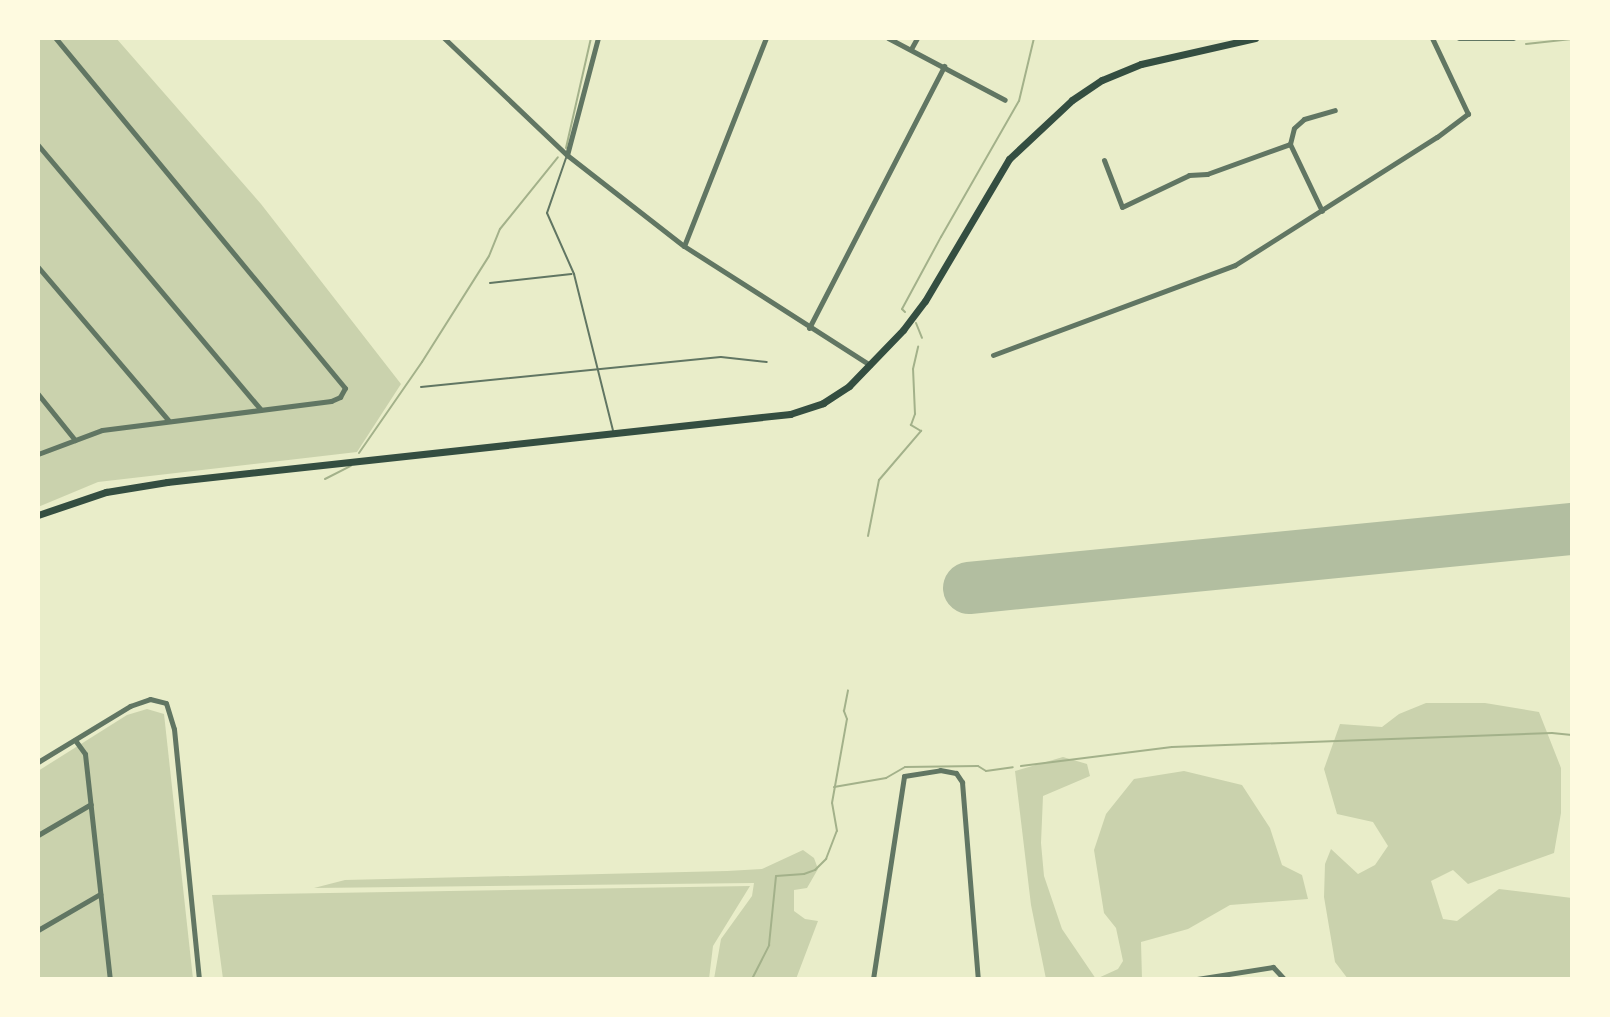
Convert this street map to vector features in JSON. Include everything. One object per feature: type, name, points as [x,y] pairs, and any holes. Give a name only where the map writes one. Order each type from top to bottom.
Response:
[{"type":"main road","points":[[38,515],[106,492],[152,484],[346,460],[615,435],[790,414],[823,403],[849,386],[870,366],[925,301],[1009,159],[1072,100],[1102,80],[1141,64],[1255,38]]},
{"type":"street","points":[[38,454],[102,430],[336,400],[345,388],[55,38]]},
{"type":"street","points":[[444,38],[567,155],[684,246],[870,366]]},
{"type":"street","points":[[567,155],[598,38]]},
{"type":"street","points":[[684,246],[766,38]]},
{"type":"street","points":[[888,38],[1005,100]]},
{"type":"street","points":[[911,49],[917,38]]},
{"type":"street","points":[[993,355],[1218,272],[1261,251],[1468,114],[1432,38]]},
{"type":"street","points":[[1459,38],[1513,38]]},
{"type":"street","points":[[809,329],[944,66]]},
{"type":"street","points":[[1322,211],[1290,144],[1294,128],[1304,119],[1335,110]]},
{"type":"street","points":[[1104,160],[1122,207],[1189,175],[1207,174],[1290,144]]},
{"type":"street","points":[[38,145],[261,410]]},
{"type":"street","points":[[38,267],[169,421]]},
{"type":"street","points":[[38,394],[75,440]]},
{"type":"street","points":[[38,762],[130,706],[150,699],[166,703],[174,729],[199,979]]},
{"type":"street","points":[[75,740],[85,754],[110,979]]},
{"type":"street","points":[[873,979],[904,776],[940,770],[956,773],[962,782],[978,979]]},
{"type":"street","points":[[38,835],[91,804]]},
{"type":"street","points":[[38,930],[100,894]]},
{"type":"street","points":[[1197,979],[1273,967],[1284,979]]},
{"type":"lane","points":[[567,155],[547,213],[574,274],[615,435]]},
{"type":"lane","points":[[490,283],[574,274]]},
{"type":"lane","points":[[421,387],[721,357],[767,362]]},
{"type":"green space","points":[[38,38],[116,38],[261,204],[401,384],[357,452],[98,482],[38,507]]},
{"type":"green space","points":[[1426,703],[1485,703],[1539,712],[1561,768],[1561,813],[1554,853],[1468,884],[1453,870],[1431,881],[1443,919],[1457,921],[1499,889],[1572,898],[1572,979],[1348,979],[1335,962],[1324,897],[1325,864],[1331,849],[1358,874],[1375,865],[1388,846],[1373,822],[1337,814],[1324,769],[1340,724],[1382,727],[1399,714]]},
{"type":"green space","points":[[147,709],[164,714],[193,979],[38,979],[38,771],[127,715]]},
{"type":"green space","points":[[1063,757],[1087,764],[1090,776],[1043,796],[1041,843],[1044,876],[1062,929],[1096,979],[1046,979],[1031,905],[1015,771]]},
{"type":"green space","points":[[1184,771],[1242,785],[1270,828],[1282,865],[1302,875],[1308,899],[1230,905],[1188,929],[1141,942],[1142,979],[1096,979],[1118,969],[1123,961],[1116,928],[1104,913],[1094,850],[1106,814],[1134,779]]},
{"type":"green space","points":[[803,850],[814,858],[818,869],[807,888],[794,890],[794,911],[805,919],[818,921],[796,979],[714,979],[721,939],[752,896],[754,883],[314,888],[345,880],[762,869]]},
{"type":"green space","points":[[750,886],[713,946],[709,979],[223,979],[212,895]]},
{"type":"waterway","points":[[566,148],[591,38]]},
{"type":"waterway","points":[[905,312],[902,309],[1019,101],[1034,38]]},
{"type":"waterway","points":[[1526,44],[1572,39]]},
{"type":"waterway","points":[[359,453],[422,362],[489,256],[500,229],[558,157]]},
{"type":"waterway","points":[[916,323],[922,338]]},
{"type":"waterway","points":[[868,536],[879,480],[921,431],[911,425],[915,414],[913,369],[918,347]]},
{"type":"waterway","points":[[325,479],[351,466]]},
{"type":"waterway","points":[[752,979],[769,945],[776,876],[815,870],[826,859],[837,831],[832,803],[847,719],[844,711],[848,690]]},
{"type":"waterway","points":[[1021,766],[1172,747],[1552,733],[1572,735]]},
{"type":"waterway","points":[[834,787],[886,778],[905,767],[978,766],[986,771],[1013,767]]},
{"type":"runway","points":[[969,588],[1572,529]]}]
